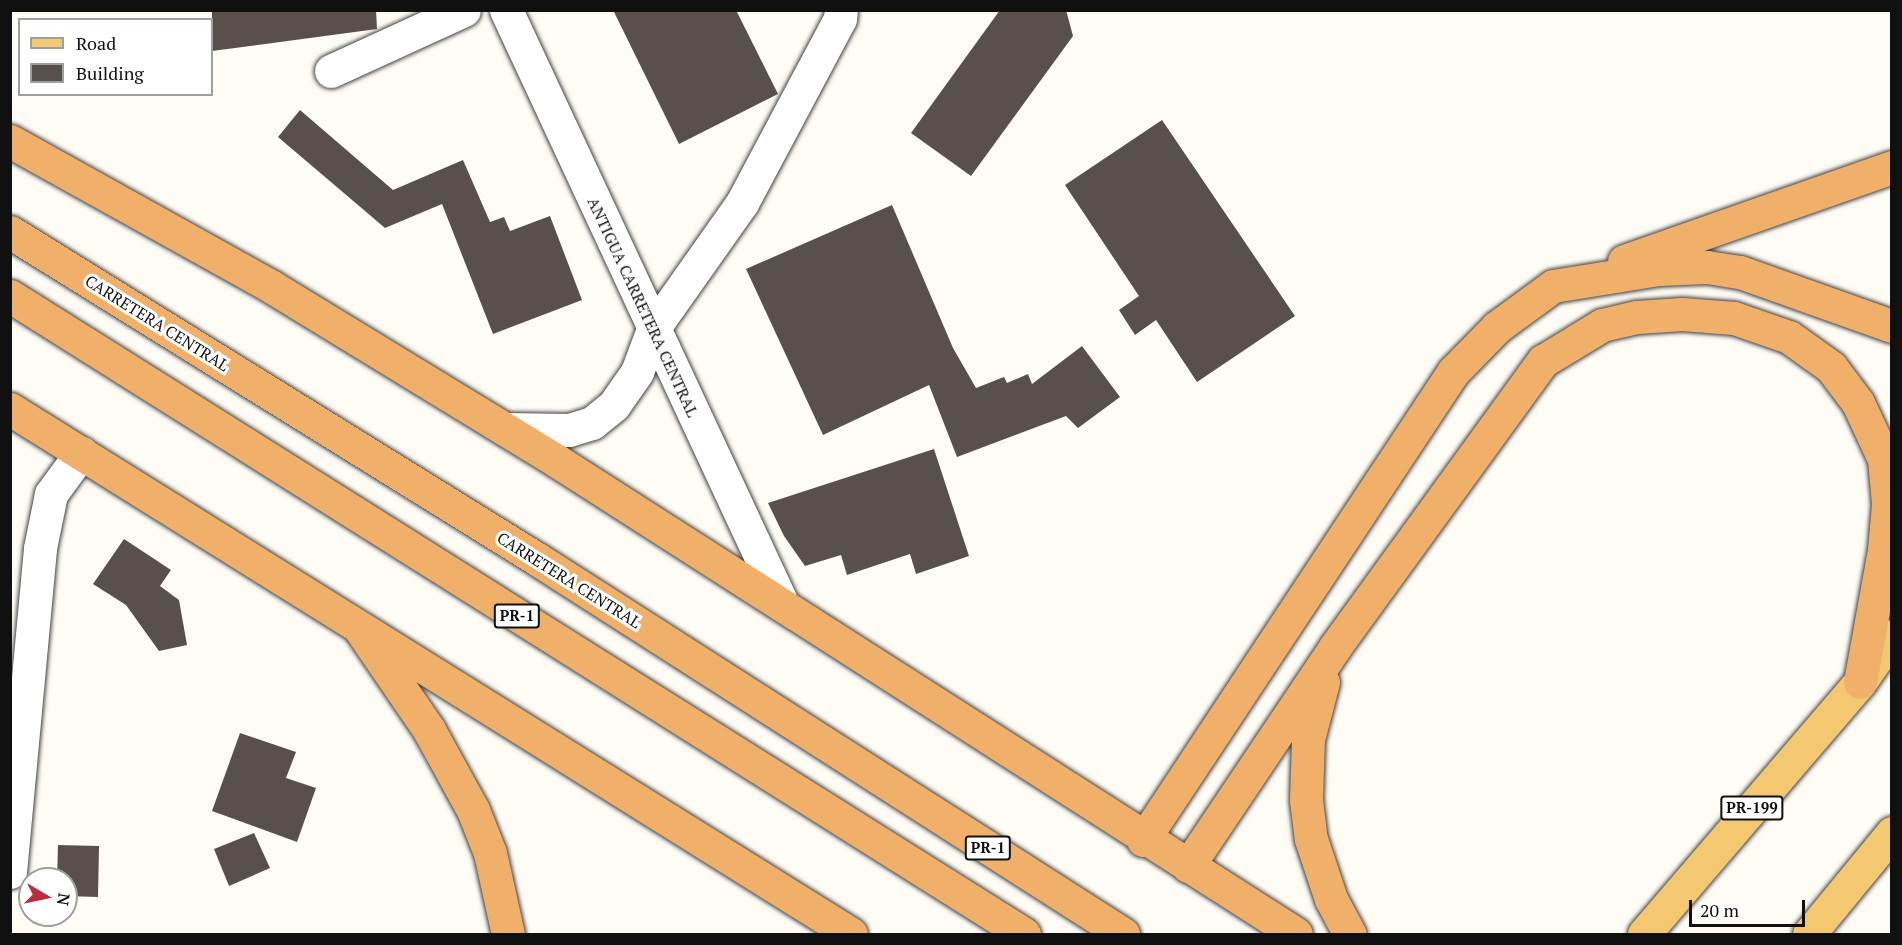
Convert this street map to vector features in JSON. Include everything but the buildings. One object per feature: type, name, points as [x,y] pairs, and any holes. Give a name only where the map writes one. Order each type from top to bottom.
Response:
[{"type":"highway","points":[[10,141],[272,287],[505,429],[782,603],[1143,840],[1296,934]]},
{"type":"highway","points":[[1143,840],[1453,372],[1497,327],[1552,286],[1892,167]]},
{"type":"highway","name":"CARRETERA CENTRAL","points":[[10,232],[537,560],[1124,934]]},
{"type":"highway","points":[[1552,286],[1659,269],[1707,267],[1740,272],[1892,326]]},
{"type":"highway","name":"PR-1","points":[[10,297],[1024,934]]},
{"type":"highway","points":[[1188,866],[1335,647],[1543,361],[1602,325],[1637,316],[1682,314],[1734,318],[1789,337],[1831,367],[1858,403],[1884,459],[1888,504],[1884,550],[1860,682]]},
{"type":"highway","points":[[10,409],[851,934]]},
{"type":"highway","points":[[356,623],[429,730],[473,810],[490,853],[508,934]]},
{"type":"highway","points":[[1335,647],[1311,714],[1306,800],[1318,866],[1350,934]]},
{"type":"main road","name":"PR-199","points":[[1644,934],[1860,682],[1892,636]]},
{"type":"main road","points":[[1809,934],[1892,833]]},
{"type":"street","points":[[331,71],[464,10]]},
{"type":"street","name":"ANTIGUA CARRETERA CENTRAL","points":[[506,10],[782,603]]},
{"type":"street","points":[[505,429],[569,430],[592,423],[614,405],[637,372],[653,329],[742,203],[840,19],[841,10]]},
{"type":"street","points":[[10,872],[40,548],[51,494],[81,453]]}]
